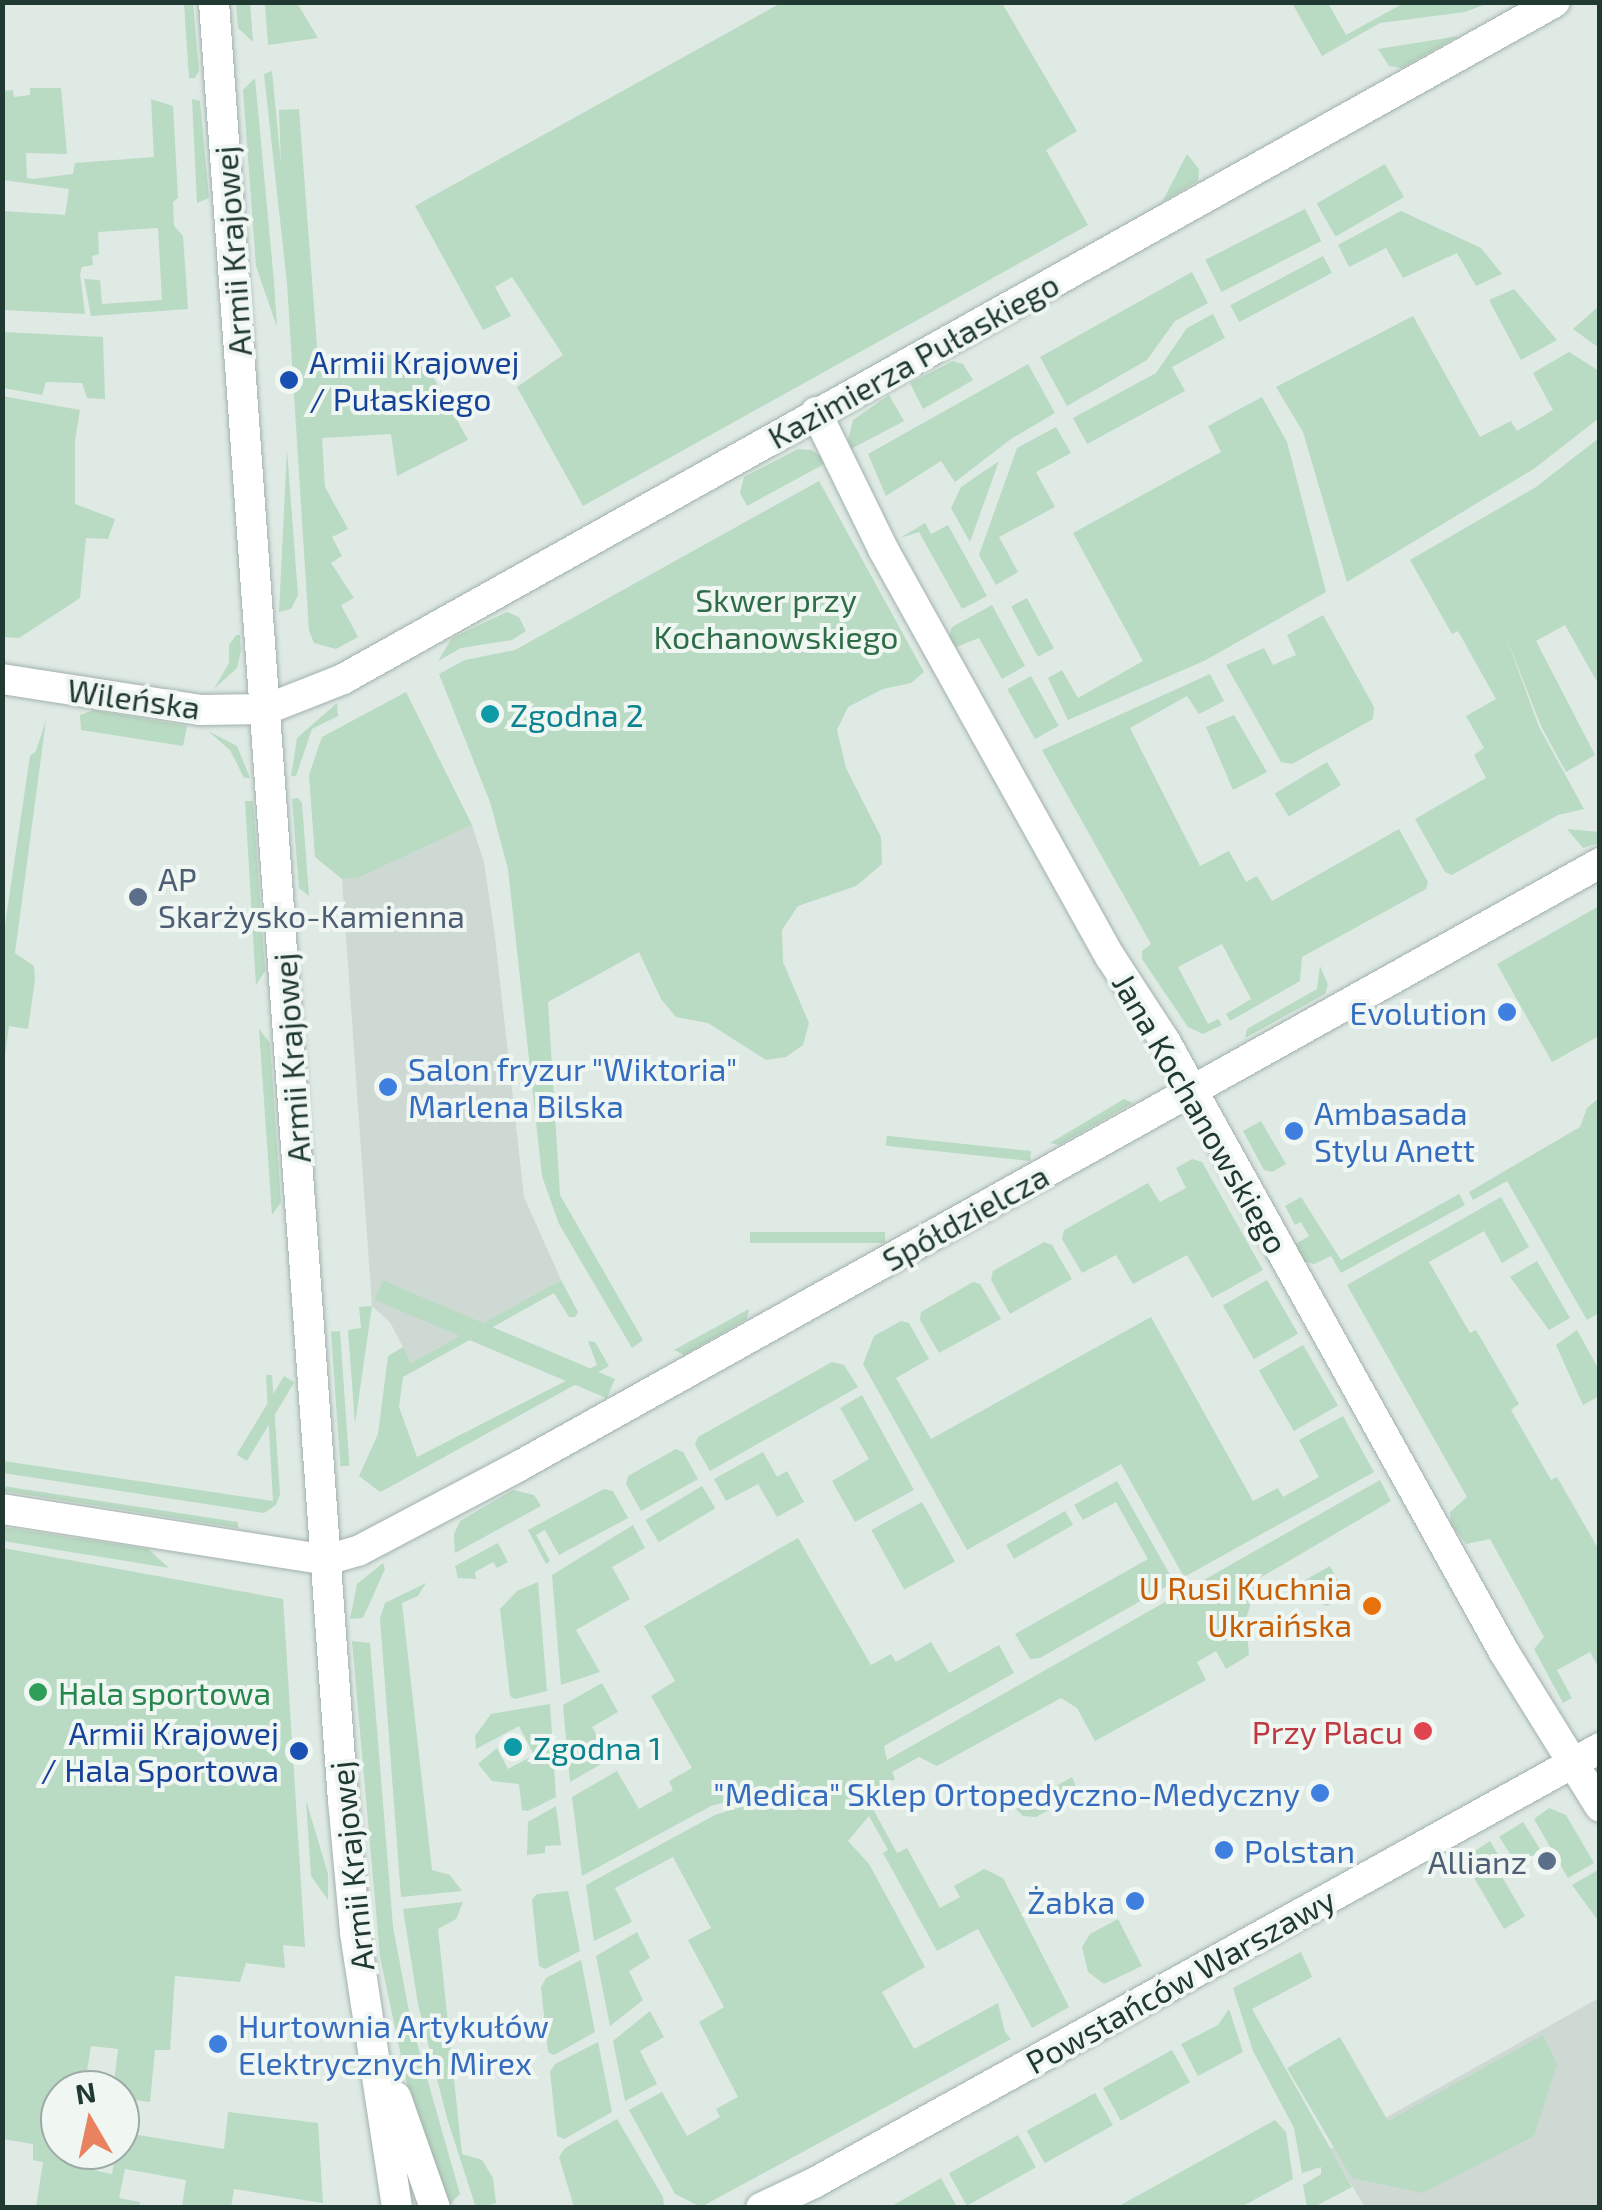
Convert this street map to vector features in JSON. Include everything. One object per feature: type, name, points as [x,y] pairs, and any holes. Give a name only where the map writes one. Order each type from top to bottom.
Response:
[{"type":"street","name":"Armii Krajowej","points":[[214,2],[355,1933],[397,2208]]},
{"type":"street","name":"Kazimierza Pułaskiego","points":[[267,709],[343,679],[1555,2]]},
{"type":"street","name":"Jana Kochanowskiego","points":[[816,412],[883,550],[1111,958],[1192,1090],[1570,1764],[1600,1806]]},
{"type":"street","name":"Wileńska","points":[[2,678],[200,710],[267,709]]},
{"type":"street","name":"Spółdzielcza","points":[[326,1560],[390,1537],[1600,862]]},
{"type":"street","points":[[2,1510],[326,1560]]},
{"type":"street","name":"Powstańców Warszawy","points":[[761,2208],[814,2183],[1600,1748]]},
{"type":"street","name":"Armii Krajowej","points":[[364,1994],[434,2208]]},
{"type":"street","name":"Powstańców Warszawy","points":[[778,2208],[814,2183]]},
{"type":"shaded area","points":[[472,825],[484,862],[495,937],[524,1197],[561,1280],[411,1363],[390,1322],[372,1306],[342,879],[358,878]]},
{"type":"shaded area","points":[[1599,1998],[1599,2207],[1365,2207],[1330,2149]]},
{"type":"green space","points":[[184,3],[193,3],[199,71],[195,78],[189,78]]},
{"type":"green space","points":[[236,3],[250,3],[253,42],[238,28]]},
{"type":"green space","points":[[265,3],[297,3],[318,38],[268,45]]},
{"type":"green space","points":[[781,3],[1002,3],[1077,131],[1046,150],[1088,225],[583,506],[517,387],[563,355],[512,277],[495,287],[511,316],[483,330],[415,206]]},
{"type":"green space","points":[[1292,3],[1328,3],[1346,35],[1402,4],[1489,3],[1465,12],[1380,23],[1322,56]]},
{"type":"green space","points":[[1459,36],[1402,68],[1389,66],[1378,49]]},
{"type":"green space","points":[[272,71],[281,164],[279,110],[299,109],[318,359],[402,354],[414,360],[432,375],[468,440],[397,476],[391,434],[322,438],[325,487],[348,529],[332,537],[342,556],[331,563],[354,598],[341,605],[358,637],[336,649],[314,643],[309,631],[287,283],[264,74]]},
{"type":"green space","points":[[255,78],[277,327],[256,266],[243,90]]},
{"type":"green space","points":[[30,88],[61,88],[67,154],[26,153],[27,178],[32,179],[73,174],[75,163],[154,157],[151,99],[173,106],[178,198],[173,202],[174,226],[183,236],[188,309],[91,316],[84,279],[100,280],[102,304],[162,300],[158,228],[98,232],[99,254],[92,256],[93,265],[82,267],[80,274],[85,314],[3,310],[3,211],[65,215],[69,189],[3,180],[3,91],[13,90],[14,97],[30,95]]},
{"type":"green space","points":[[192,99],[200,101],[209,198],[197,203]]},
{"type":"green space","points":[[1187,154],[1199,169],[1198,181],[1162,202]]},
{"type":"green space","points":[[1385,164],[1404,197],[1336,236],[1317,204]]},
{"type":"green space","points":[[1305,209],[1321,241],[1222,292],[1205,260]]},
{"type":"green space","points":[[1401,211],[1481,248],[1502,274],[1476,286],[1457,253],[1403,278],[1386,248],[1349,267],[1338,245]]},
{"type":"green space","points":[[1323,256],[1332,273],[1239,322],[1230,305]]},
{"type":"green space","points":[[1192,272],[1208,303],[1175,321],[1147,360],[1067,406],[1040,357]]},
{"type":"green space","points":[[1514,289],[1557,340],[1521,360],[1489,300]]},
{"type":"green space","points":[[1599,306],[1599,348],[1573,329]]},
{"type":"green space","points":[[1213,314],[1225,338],[1172,367],[1185,391],[1087,444],[1073,418],[1156,373],[1187,328]]},
{"type":"green space","points":[[1413,316],[1480,437],[1511,421],[1517,431],[1553,410],[1533,373],[1569,352],[1599,371],[1599,418],[1535,468],[1347,582],[1303,432],[1276,387]]},
{"type":"green space","points":[[3,332],[103,337],[105,399],[87,398],[82,383],[46,382],[42,395],[3,388]]},
{"type":"green space","points":[[953,361],[963,364],[973,380],[923,409],[910,383]]},
{"type":"green space","points":[[1028,364],[1055,413],[1011,439],[955,482],[941,461],[886,496],[868,454]]},
{"type":"green space","points":[[889,395],[904,421],[851,449],[848,440],[853,420]]},
{"type":"green space","points":[[2,396],[80,410],[75,440],[75,504],[115,519],[108,539],[86,538],[80,598],[19,638],[3,637]]},
{"type":"green space","points":[[1262,397],[1287,442],[1326,592],[1206,660],[1068,720],[1048,678],[1062,670],[1078,698],[1143,661],[1073,533],[1221,452],[1208,426]]},
{"type":"green space","points":[[1056,427],[1071,453],[1036,472],[1055,507],[999,537],[1018,572],[996,585],[979,555],[1017,448]]},
{"type":"green space","points":[[1599,438],[1599,679],[1596,680],[1565,625],[1536,641],[1595,755],[1566,772],[1541,726],[1505,634],[1539,727],[1584,809],[1558,815],[1452,875],[1445,872],[1415,819],[1486,778],[1474,755],[1484,748],[1466,716],[1496,699],[1458,631],[1452,634],[1410,560],[1536,487]]},
{"type":"green space","points":[[798,449],[812,450],[828,462],[747,506],[740,493],[744,477]]},
{"type":"green space","points":[[287,450],[298,595],[291,609],[279,612]]},
{"type":"green space","points":[[999,461],[970,542],[951,508],[961,487]]},
{"type":"green space","name":"Skwer przy Kochanowskiego","points":[[819,481],[924,672],[911,683],[883,689],[848,707],[837,730],[846,768],[881,837],[882,864],[856,886],[798,906],[782,930],[783,962],[809,1023],[803,1045],[786,1057],[766,1060],[708,1023],[676,1017],[661,999],[639,952],[548,1002],[560,1195],[643,1340],[632,1348],[559,1224],[542,1176],[508,869],[490,802],[439,674],[465,660],[515,650]]},
{"type":"green space","points":[[925,523],[931,534],[948,525],[987,596],[962,609],[919,532],[900,538]]},
{"type":"green space","points":[[1027,598],[1054,648],[1038,657],[1011,606]]},
{"type":"green space","points":[[992,605],[1025,666],[1002,679],[979,638],[956,647],[948,640],[952,627]]},
{"type":"green space","points":[[507,612],[519,617],[526,631],[512,640],[461,648],[438,661],[452,638]]},
{"type":"green space","points":[[1323,615],[1374,707],[1373,719],[1292,764],[1281,762],[1226,665],[1264,648],[1273,665],[1296,655],[1287,635]]},
{"type":"green space","points":[[240,635],[241,651],[237,668],[214,689],[229,663],[229,645]]},
{"type":"green space","points":[[1210,674],[1224,701],[1199,714],[1187,696],[1130,728],[1200,866],[1229,851],[1246,882],[1257,876],[1272,901],[1399,829],[1428,882],[1426,889],[1302,957],[1300,981],[1230,1021],[1226,1014],[1251,999],[1222,944],[1178,967],[1208,1024],[1218,1019],[1222,1025],[1203,1034],[1188,1027],[1142,959],[1142,951],[1151,944],[1042,750]]},
{"type":"green space","points":[[1031,676],[1059,726],[1035,739],[1007,689]]},
{"type":"green space","points":[[406,692],[472,825],[358,878],[342,879],[315,857],[309,775],[322,737]]},
{"type":"green space","points":[[337,703],[338,716],[312,729],[296,776],[291,776],[297,738]]},
{"type":"green space","points":[[94,710],[187,726],[183,746],[81,730],[80,715]]},
{"type":"green space","points":[[1234,715],[1267,772],[1233,790],[1206,727]]},
{"type":"green space","points":[[46,720],[15,953],[34,966],[35,979],[28,1029],[9,1026],[3,1070],[3,938],[30,756],[36,751]]},
{"type":"green space","points":[[208,731],[237,746],[250,778],[244,778],[230,750]]},
{"type":"green space","points":[[1327,762],[1341,785],[1289,817],[1275,793]]},
{"type":"green space","points":[[298,798],[302,803],[309,896],[299,888],[292,799]]},
{"type":"green space","points":[[245,801],[253,801],[265,971],[256,985]]},
{"type":"green space","points":[[1567,829],[1599,832],[1599,843],[1583,848]]},
{"type":"green space","points":[[1599,906],[1599,1036],[1552,1062],[1497,964]]},
{"type":"green space","points":[[1320,966],[1328,985],[1325,994],[1245,1038],[1247,1029],[1317,989]]},
{"type":"green space","points":[[259,1029],[270,1043],[281,1202],[272,1215]]},
{"type":"green space","points":[[1599,1098],[1599,1313],[1587,1320],[1507,1181],[1473,1200],[1469,1192],[1580,1127],[1587,1108]]},
{"type":"green space","points":[[1124,1099],[1133,1103],[1059,1145],[1050,1143]]},
{"type":"green space","points":[[1261,1121],[1286,1164],[1272,1172],[1264,1170],[1243,1131]]},
{"type":"green space","points":[[887,1136],[1031,1151],[1030,1161],[886,1146]]},
{"type":"green space","points":[[1192,1159],[1202,1162],[1263,1270],[1212,1298],[1187,1255],[1133,1284],[1116,1255],[1082,1273],[1062,1239],[1064,1230],[1148,1183],[1160,1202],[1186,1188],[1176,1168]]},
{"type":"green space","points":[[1459,1194],[1465,1205],[1341,1273],[1331,1256],[1314,1264],[1303,1261],[1294,1245],[1309,1236],[1301,1222],[1295,1225],[1285,1206],[1301,1197],[1341,1260]]},
{"type":"green space","points":[[1501,1197],[1529,1247],[1502,1263],[1484,1231],[1429,1262],[1470,1333],[1476,1330],[1519,1404],[1511,1410],[1551,1480],[1557,1477],[1599,1550],[1599,1668],[1590,1652],[1557,1670],[1572,1698],[1563,1703],[1534,1649],[1544,1637],[1490,1539],[1466,1544],[1451,1524],[1450,1512],[1467,1497],[1347,1285]]},
{"type":"green space","points":[[750,1232],[885,1232],[885,1243],[750,1243]]},
{"type":"green space","points":[[1044,1242],[1052,1245],[1072,1279],[1010,1314],[991,1280],[993,1271]]},
{"type":"green space","points":[[1537,1261],[1570,1318],[1549,1330],[1510,1277]]},
{"type":"green space","points":[[561,1280],[578,1312],[575,1317],[569,1317],[554,1293],[403,1377],[399,1407],[417,1457],[597,1365],[588,1341],[595,1342],[609,1366],[380,1492],[359,1476],[378,1434],[388,1356],[403,1347],[411,1363]]},
{"type":"green space","points":[[1267,1280],[1298,1334],[1254,1359],[1223,1306]]},
{"type":"green space","points":[[383,1281],[615,1379],[607,1398],[375,1300]]},
{"type":"green space","points":[[973,1282],[980,1284],[1001,1319],[939,1353],[920,1320],[921,1312]]},
{"type":"green space","points":[[372,1306],[355,1424],[348,1330],[361,1328],[359,1307]]},
{"type":"green space","points":[[749,1309],[747,1319],[684,1355],[674,1350]]},
{"type":"green space","points":[[1151,1317],[1253,1501],[1278,1488],[1283,1497],[1319,1477],[1299,1440],[1343,1416],[1374,1472],[1184,1577],[1121,1464],[967,1550],[863,1364],[874,1336],[901,1321],[909,1323],[929,1359],[896,1378],[931,1439]]},
{"type":"green space","points":[[1577,1330],[1599,1370],[1599,1396],[1583,1405],[1556,1345]]},
{"type":"green space","points":[[340,1331],[349,1466],[340,1466],[331,1332]]},
{"type":"green space","points":[[1303,1345],[1338,1406],[1294,1431],[1259,1370]]},
{"type":"green space","points":[[832,1362],[844,1365],[858,1387],[710,1471],[695,1445],[698,1437]]},
{"type":"green space","points":[[266,1375],[272,1375],[280,1494],[276,1505],[264,1513],[3,1473],[3,1461],[273,1501]]},
{"type":"green space","points":[[284,1376],[294,1382],[247,1461],[237,1455]]},
{"type":"green space","points":[[862,1395],[914,1490],[855,1522],[832,1481],[869,1459],[840,1408]]},
{"type":"green space","points":[[676,1449],[683,1452],[698,1479],[641,1511],[626,1484],[628,1476]]},
{"type":"green space","points":[[763,1452],[777,1477],[787,1471],[804,1502],[777,1517],[758,1484],[726,1501],[714,1479]]},
{"type":"green space","points":[[1380,1480],[1391,1501],[1258,1579],[1246,1619],[1249,1655],[1226,1669],[1216,1651],[1197,1662],[1206,1680],[1095,1741],[1077,1708],[1061,1698],[937,1766],[919,1757],[892,1772],[895,1779],[876,1790],[882,1803],[873,1809],[897,1853],[907,1848],[940,1908],[960,1897],[954,1886],[984,1869],[1003,1878],[1069,2007],[1032,2028],[978,1929],[937,1951],[883,1853],[888,1850],[869,1816],[848,1841],[869,1864],[925,1967],[882,1992],[914,2049],[998,2003],[1005,2032],[1011,2039],[701,2207],[675,2194],[629,2110],[662,2092],[687,2136],[720,2117],[716,2109],[738,2097],[699,2022],[724,2007],[688,1940],[711,1928],[673,1857],[615,1888],[632,1922],[594,1941],[586,1885],[715,1815],[795,1790],[801,1781],[711,1806],[582,1876],[572,1797],[617,1771],[639,1809],[673,1790],[669,1781],[692,1768],[651,1696],[675,1681],[644,1626],[798,1538],[871,1665],[891,1654],[896,1662],[931,1642],[949,1673],[999,1645],[1014,1673],[884,1746],[887,1760]]},
{"type":"green space","points":[[1117,1481],[1174,1582],[1040,1658],[1030,1659],[1015,1634],[1148,1559],[1116,1502],[1083,1520],[1074,1505]]},
{"type":"green space","points":[[3,1486],[238,1522],[238,1528],[3,1491]]},
{"type":"green space","points":[[702,1486],[715,1508],[659,1542],[645,1520]]},
{"type":"green space","points":[[604,1489],[613,1491],[628,1518],[559,1555],[545,1530],[536,1535],[550,1561],[546,1564],[528,1530]]},
{"type":"green space","points":[[513,1490],[534,1495],[541,1506],[455,1553],[454,1534],[460,1521]]},
{"type":"green space","points":[[922,1502],[955,1561],[904,1590],[871,1530]]},
{"type":"green space","points":[[1065,1511],[1073,1525],[1014,1559],[1006,1545]]},
{"type":"green space","points":[[633,1525],[645,1548],[612,1567],[630,1599],[576,1630],[600,1672],[561,1685],[552,1575]]},
{"type":"green space","points":[[2,1527],[148,1549],[169,1568],[3,1541]]},
{"type":"green space","points":[[498,1543],[508,1562],[497,1568],[493,1562],[475,1572],[476,1579],[458,1578],[455,1566]]},
{"type":"green space","points":[[3,1548],[283,1599],[305,1947],[283,1945],[285,1968],[246,1963],[240,1982],[175,1976],[170,2050],[155,2050],[150,2102],[140,2101],[140,2070],[115,2070],[118,2049],[91,2046],[87,2070],[40,2070],[40,2161],[33,2160],[33,2144],[3,2139]]},
{"type":"green space","points":[[383,1563],[385,1569],[363,1618],[350,1619],[357,1584]]},
{"type":"green space","points":[[1330,1566],[1346,1596],[1327,1606],[1306,1598],[1299,1602],[1293,1591],[1298,1584]]},
{"type":"green space","points":[[538,1582],[547,1691],[515,1699],[510,1696],[500,1609],[517,1591]]},
{"type":"green space","points":[[426,1583],[418,1596],[402,1603],[432,1870],[450,1875],[462,1891],[401,1897],[380,1618],[385,1603]]},
{"type":"green space","points":[[352,1641],[370,1643],[393,1927],[411,2022],[460,2194],[447,2207],[410,2098],[380,1957]]},
{"type":"green space","points":[[602,1683],[618,1712],[592,1727],[610,1759],[570,1782],[563,1705]]},
{"type":"green space","points":[[550,1704],[556,1797],[528,1811],[522,1810],[519,1784],[492,1781],[478,1764],[497,1748],[508,1769],[534,1755],[519,1726],[476,1749],[475,1736],[491,1714]]},
{"type":"green space","points":[[1072,1777],[1076,1787],[1071,1798],[1036,1817],[1023,1816],[1016,1809]]},
{"type":"green space","points":[[306,1800],[328,1874],[328,1900],[311,1876]]},
{"type":"green space","points":[[556,1806],[561,1845],[545,1846],[545,1853],[527,1855],[528,1822]]},
{"type":"green space","points":[[1549,1808],[1566,1815],[1594,1863],[1568,1878],[1534,1819]]},
{"type":"green space","points":[[1523,1822],[1541,1851],[1517,1866],[1499,1837]]},
{"type":"green space","points":[[1490,1841],[1508,1871],[1501,1875],[1525,1916],[1504,1929],[1463,1859]]},
{"type":"green space","points":[[1598,1870],[1600,1918],[1597,1919],[1572,1885]]},
{"type":"green space","points":[[568,1891],[580,1951],[545,1969],[539,1966],[532,1900],[537,1894]]},
{"type":"green space","points":[[463,1902],[456,1919],[438,1929],[462,2154],[482,2160],[493,2178],[496,2203],[483,2207],[475,2205],[447,2118],[418,2004],[403,1909]]},
{"type":"green space","points":[[1118,1919],[1142,1966],[1104,1984],[1088,1972],[1082,1947],[1090,1934]]},
{"type":"green space","points":[[637,1932],[650,1958],[629,1971],[643,2000],[610,2026],[596,1956]]},
{"type":"green space","points":[[1301,1952],[1312,1977],[1252,2009],[1352,2187],[1314,2207],[1307,2207],[1303,2185],[1321,2174],[1321,2167],[1302,2173],[1294,2128],[1253,2051],[1233,1988]]},
{"type":"green space","points":[[581,1960],[595,2032],[554,2055],[548,2052],[541,1987],[546,1978]]},
{"type":"green space","points":[[1229,2009],[1243,2052],[1198,2076],[1181,2044],[1218,2025]]},
{"type":"green space","points":[[650,2011],[664,2037],[640,2051],[657,2084],[625,2101],[613,2041]]},
{"type":"green space","points":[[1543,2035],[1557,2064],[1534,2136],[1423,2193],[1352,2178],[1287,2068],[1340,2037],[1388,2121]]},
{"type":"green space","points":[[598,2042],[612,2112],[564,2139],[557,2136],[550,2072],[555,2064]]},
{"type":"green space","points":[[1172,2050],[1190,2082],[1121,2121],[1103,2088]]},
{"type":"green space","points":[[1095,2093],[1113,2125],[1045,2163],[1027,2131]]},
{"type":"green space","points":[[228,2112],[318,2123],[323,2203],[234,2189],[231,2207],[182,2207],[186,2180],[131,2170],[140,2170],[140,2135],[224,2149]]},
{"type":"green space","points":[[617,2119],[663,2197],[664,2207],[574,2207],[559,2157],[565,2148]]},
{"type":"green space","points":[[1275,2120],[1286,2132],[1293,2179],[1241,2207],[1117,2207]]},
{"type":"green space","points":[[1018,2135],[1036,2167],[967,2206],[949,2173]]},
{"type":"green space","points":[[42,2170],[112,2174],[113,2170],[125,2170],[119,2198],[140,2202],[139,2207],[36,2207]]},
{"type":"green space","points":[[941,2178],[957,2207],[890,2207]]},
{"type":"place","name":"Armii Krajowej / Pułaskiego","points":[[289,380]]},
{"type":"place","name":"Zgodna 2","points":[[490,714]]},
{"type":"place","name":"AP Skarżysko-Kamienna","points":[[138,897]]},
{"type":"place","name":"Evolution","points":[[1507,1012]]},
{"type":"place","name":"Salon fryzur \"Wiktoria\" Marlena Bilska","points":[[388,1087]]},
{"type":"place","name":"Ambasada Stylu Anett","points":[[1294,1131]]},
{"type":"place","name":"U Rusi Kuchnia Ukraińska","points":[[1372,1606]]},
{"type":"place","name":"Hala sportowa","points":[[38,1692]]},
{"type":"place","name":"Przy Placu","points":[[1423,1731]]},
{"type":"place","name":"Zgodna 1","points":[[513,1747]]},
{"type":"place","name":"Armii Krajowej / Hala Sportowa","points":[[299,1751]]},
{"type":"place","name":"\"Medica\" Sklep Ortopedyczno-Medyczny","points":[[1320,1793]]},
{"type":"place","name":"Polstan","points":[[1224,1850]]},
{"type":"place","name":"Allianz","points":[[1547,1861]]},
{"type":"place","name":"Żabka","points":[[1135,1901]]},
{"type":"place","name":"Hurtownia Artykułów Elektrycznych Mirex","points":[[218,2044]]}]
